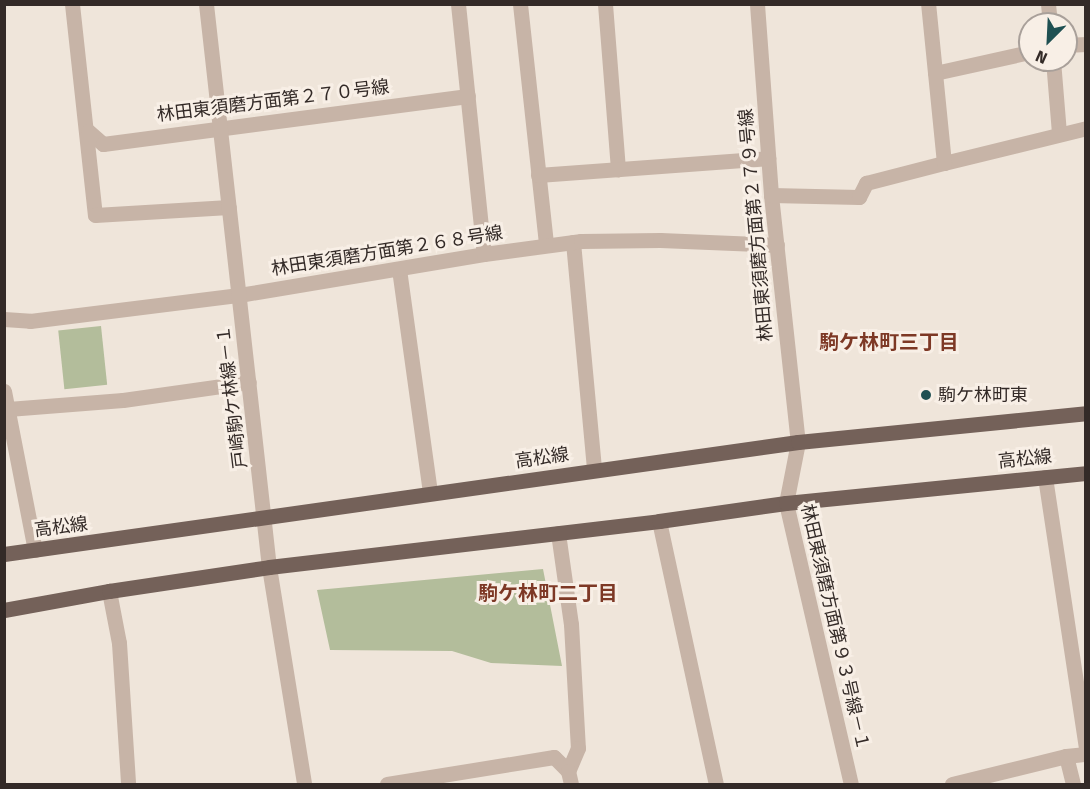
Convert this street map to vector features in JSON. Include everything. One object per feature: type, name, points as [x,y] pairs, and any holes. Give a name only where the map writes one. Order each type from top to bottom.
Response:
[{"type":"main road","name":"高松線","points":[[4,554],[798,442],[1086,412]]},
{"type":"main road","name":"高松線","points":[[4,610],[109,591],[269,567],[659,521],[786,503],[1086,472]]},
{"type":"street","points":[[72,4],[88,131],[95,215],[229,207]]},
{"type":"street","name":"戸崎駒ケ林線－１","points":[[206,4],[269,567],[304,784]]},
{"type":"street","points":[[520,4],[546,246]]},
{"type":"street","points":[[604,4],[618,169]]},
{"type":"street","name":"林田東須磨方面第２７９号線","points":[[757,4],[771,195],[798,442]]},
{"type":"street","points":[[928,4],[944,163]]},
{"type":"street","points":[[463,5],[468,96],[484,254]]},
{"type":"street","points":[[935,73],[1018,55]]},
{"type":"street","points":[[1054,72],[1059,133]]},
{"type":"street","name":"林田東須磨方面第２７０号線","points":[[88,131],[103,144],[468,96]]},
{"type":"street","points":[[771,195],[860,196],[866,183],[1086,128]]},
{"type":"street","points":[[538,175],[768,158]]},
{"type":"street","name":"林田東須磨方面第２６８号線","points":[[4,319],[30,321],[239,295],[484,254],[573,242],[660,240],[777,245]]},
{"type":"street","points":[[573,242],[594,470]]},
{"type":"street","points":[[399,269],[430,494]]},
{"type":"street","points":[[8,409],[123,400],[249,382]]},
{"type":"street","points":[[5,392],[35,550]]},
{"type":"street","name":"林田東須磨方面第９３号線－１","points":[[798,442],[786,503],[850,784]]},
{"type":"street","points":[[1045,477],[1086,747]]},
{"type":"street","points":[[659,521],[716,784]]},
{"type":"street","points":[[558,533],[572,624],[578,748],[570,778]]},
{"type":"street","points":[[109,591],[119,643],[128,784]]},
{"type":"street","points":[[952,784],[1066,756],[1086,754]]},
{"type":"street","points":[[1066,756],[1072,784]]},
{"type":"street","points":[[387,784],[554,757],[570,778]]},
{"type":"green space","points":[[101,326],[107,385],[64,389],[58,330]]},
{"type":"green space","points":[[543,569],[562,666],[491,663],[452,651],[330,650],[317,590]]},
{"type":"place","name":"駒ケ林町東","points":[[926,395]]},
{"type":"district","name":"駒ケ林町三丁目","points":[[889,342]]},
{"type":"district","name":"駒ケ林町二丁目","points":[[548,593]]}]
